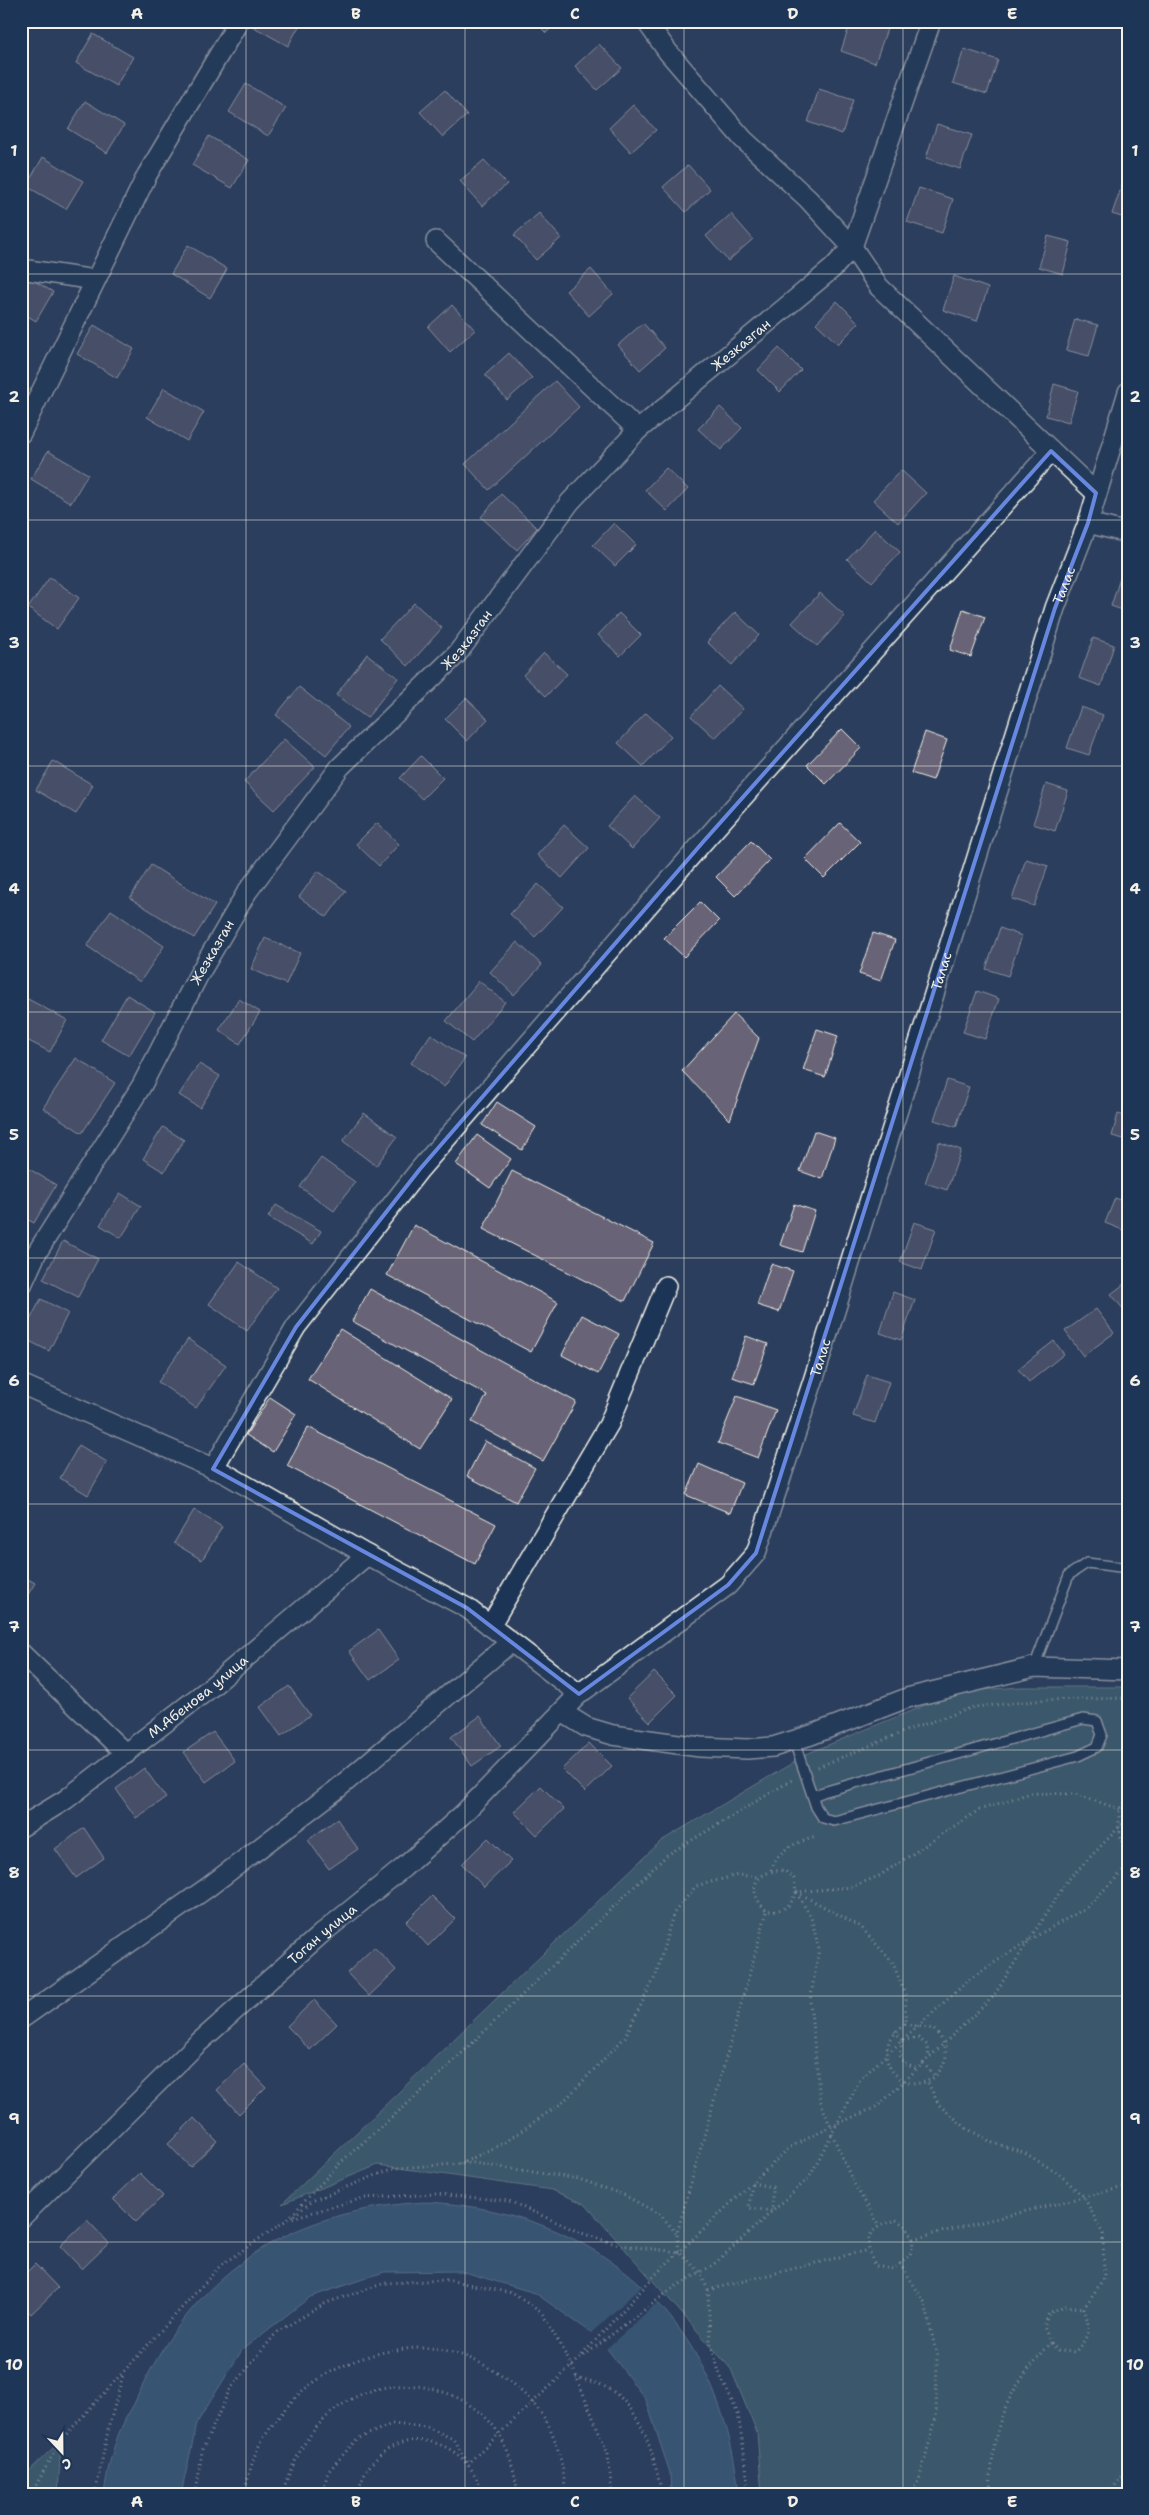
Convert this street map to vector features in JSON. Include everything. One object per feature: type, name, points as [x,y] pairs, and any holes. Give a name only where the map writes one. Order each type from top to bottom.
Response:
[{"type":"street","points":[[21,432],[147,175],[239,21]]},
{"type":"street","points":[[646,21],[668,52],[743,139],[808,199],[852,247],[879,287],[1096,493]]},
{"type":"street","name":"Жезказган","points":[[21,1287],[40,1247],[142,1085],[198,976],[247,892],[340,767],[456,654],[570,502],[638,430],[833,268],[852,247],[931,21]]},
{"type":"street","points":[[436,241],[638,430]]},
{"type":"street","points":[[21,269],[95,280]]},
{"type":"street","name":"Талас","points":[[756,1553],[813,1381],[1055,608],[1088,522],[1128,392]]},
{"type":"street","points":[[213,1468],[296,1327],[420,1169],[703,842],[1051,451]]},
{"type":"street","points":[[1088,522],[1128,533]]},
{"type":"street","points":[[490,1626],[609,1424],[666,1286]]},
{"type":"street","points":[[21,1384],[213,1468],[367,1555],[467,1608],[580,1694]]},
{"type":"street","name":"Тоган улица","points":[[21,2218],[196,2046],[321,1934],[403,1868],[463,1814],[580,1694],[728,1585],[756,1553]]},
{"type":"street","name":"М.Абенова улица","points":[[21,1827],[66,1800],[210,1688],[367,1555]]},
{"type":"street","points":[[21,2020],[207,1888],[336,1790],[511,1642]]},
{"type":"street","points":[[21,1653],[126,1754]]},
{"type":"street","points":[[562,1712],[586,1727],[613,1736],[747,1749],[773,1747],[794,1741],[907,1698],[1034,1667],[1128,1670]]},
{"type":"lane","points":[[1034,1667],[1069,1575],[1087,1564],[1128,1568]]},
{"type":"lane","points":[[794,1741],[816,1807],[823,1818],[834,1820],[1078,1756],[1097,1748],[1102,1735],[1097,1721],[1083,1719],[813,1796]]},
{"type":"path","points":[[288,2219],[342,2160],[430,2084],[667,1855],[804,1773],[908,1730],[974,1707],[1045,1700],[1128,1698]]},
{"type":"path","points":[[796,1892],[851,1886],[879,1876],[979,1810],[1030,1793],[1076,1794],[1128,1812]]},
{"type":"path","points":[[1128,1800],[1119,1809],[1122,1843],[1128,1848]]},
{"type":"path","points":[[468,2463],[577,2361],[658,2272],[790,2148],[878,2106],[992,1997],[1067,1881],[1128,1818]]},
{"type":"path","points":[[772,1870],[774,1862],[792,1844],[816,1838]]},
{"type":"path","points":[[577,2361],[673,2288],[713,2265],[809,2178],[861,2078],[971,1978],[1029,1940],[1086,1908],[1128,1866]]},
{"type":"path","points":[[460,2164],[504,2143],[563,2102],[625,2037],[656,1975],[673,1914],[696,1886],[738,1875],[758,1877],[772,1870],[784,1870],[794,1879],[796,1892],[811,1917],[818,1949],[810,2001],[820,2100],[832,2134],[853,2182],[878,2225]]},
{"type":"path","points":[[758,1877],[754,1889],[757,1901],[767,1911],[782,1910],[791,1904],[796,1892]]},
{"type":"path","points":[[796,1892],[861,1927],[893,1962],[906,1998],[905,2024]]},
{"type":"path","points":[[679,2252],[677,2233],[767,1911]]},
{"type":"path","points":[[905,2024],[933,2029],[944,2043],[946,2056],[942,2070],[928,2083],[914,2084],[904,2081],[893,2074],[886,2055],[887,2044],[895,2031],[905,2024]]},
{"type":"path","points":[[895,2031],[902,2040],[900,2055],[903,2063],[917,2069]]},
{"type":"path","points":[[902,2040],[918,2038],[926,2045],[929,2058]]},
{"type":"path","points":[[923,2063],[935,2076]]},
{"type":"path","points":[[928,2083],[939,2105],[966,2128],[993,2143],[1024,2152],[1058,2173],[1084,2197],[1103,2234],[1104,2278],[1084,2308],[1089,2327],[1086,2340],[1075,2352],[1058,2351],[1051,2343],[1044,2327],[1049,2313],[1064,2306],[1084,2308]]},
{"type":"path","points":[[32,2494],[61,2440],[221,2265],[314,2200],[394,2168],[473,2163],[579,2178],[624,2195],[661,2215],[677,2233]]},
{"type":"path","points":[[752,2183],[749,2208],[772,2211]]},
{"type":"path","points":[[752,2183],[772,2188],[772,2211]]},
{"type":"path","points":[[913,2239],[1128,2186]]},
{"type":"path","points":[[288,2219],[364,2198],[436,2194],[509,2201],[581,2233],[619,2245],[679,2252],[700,2272],[708,2290],[710,2341],[720,2375],[738,2414],[746,2464],[748,2494]]},
{"type":"path","points":[[896,2220],[908,2227],[913,2239],[909,2256],[894,2268],[875,2266],[868,2250],[868,2237],[878,2225],[896,2220]]},
{"type":"path","points":[[708,2290],[868,2250]]},
{"type":"path","points":[[900,2263],[925,2303],[937,2357],[936,2418],[919,2480],[910,2494]]},
{"type":"path","points":[[196,2494],[202,2452],[229,2391],[277,2332],[326,2303],[385,2282],[448,2280],[512,2293],[542,2313],[572,2366],[608,2454],[612,2494]]},
{"type":"path","points":[[990,2494],[992,2453],[1001,2414],[1028,2368],[1051,2343]]},
{"type":"path","points":[[244,2494],[257,2448],[283,2412],[304,2388],[333,2370],[372,2354],[424,2348],[457,2354],[498,2372],[532,2404],[548,2424],[558,2452],[565,2494]]},
{"type":"path","points":[[95,2494],[109,2426],[124,2373]]},
{"type":"path","points":[[576,2377],[609,2389],[631,2410],[653,2455],[662,2494]]},
{"type":"path","points":[[282,2494],[284,2483],[308,2436],[341,2405],[367,2391],[398,2384],[440,2389],[472,2405],[500,2434],[515,2474],[518,2494]]},
{"type":"path","points":[[322,2494],[328,2472],[356,2440],[392,2424],[427,2427],[453,2439],[479,2480],[482,2494]]},
{"type":"path","points":[[358,2494],[363,2476],[375,2459],[392,2447],[412,2441],[433,2442],[452,2449],[468,2463]]},
{"type":"path","points":[[1110,2494],[1128,2465]]},
{"type":"highlighted area","points":[[1051,451],[1096,493],[1088,523],[1055,608],[756,1553],[728,1585],[579,1694],[467,1608],[213,1469],[296,1327],[420,1169],[703,842]]},
{"type":"green space","points":[[1020,1687],[1128,1687],[1128,2494],[762,2494],[757,2433],[731,2369],[585,2204],[552,2190],[378,2165],[282,2204],[661,1841],[811,1752],[957,1692]]},
{"type":"green space","points":[[61,2440],[58,2494],[21,2494],[21,2479]]},
{"type":"water","points":[[427,2202],[489,2210],[546,2227],[597,2252],[641,2286],[678,2327],[707,2376],[728,2432],[739,2494],[671,2494],[670,2473],[646,2400],[599,2338],[535,2293],[461,2271],[384,2272],[310,2297],[242,2350],[197,2423],[181,2494],[104,2494],[111,2458],[125,2419],[157,2359],[184,2319],[214,2285],[249,2257],[287,2235],[329,2218],[376,2207]]},
{"type":"pier","points":[[643,2285],[659,2301],[605,2350],[590,2334]]},
{"type":"building","points":[[255,21],[302,21],[288,46],[252,26]]},
{"type":"building","points":[[535,21],[559,21],[546,33]]},
{"type":"building","points":[[851,21],[864,21],[887,29],[875,63],[841,51]]},
{"type":"building","points":[[93,34],[133,57],[116,86],[76,63]]},
{"type":"building","points":[[599,44],[622,68],[597,90],[575,66]]},
{"type":"building","points":[[964,49],[998,60],[987,94],[953,83]]},
{"type":"building","points":[[246,84],[286,108],[268,136],[229,112]]},
{"type":"building","points":[[819,89],[853,100],[842,134],[808,122]]},
{"type":"building","points":[[445,90],[467,115],[443,137],[420,112]]},
{"type":"building","points":[[85,101],[124,125],[107,153],[68,129]]},
{"type":"building","points":[[633,105],[656,130],[631,152],[609,128]]},
{"type":"building","points":[[937,124],[972,135],[960,169],[926,158]]},
{"type":"building","points":[[209,136],[249,160],[232,188],[192,165]]},
{"type":"building","points":[[43,157],[83,181],[66,209],[26,186]]},
{"type":"building","points":[[484,160],[507,184],[482,206],[460,181]]},
{"type":"building","points":[[688,165],[710,189],[686,212],[663,187]]},
{"type":"building","points":[[1126,173],[1128,174],[1128,219],[1112,214]]},
{"type":"building","points":[[919,188],[953,199],[942,233],[907,222]]},
{"type":"building","points":[[539,213],[561,238],[536,260],[514,235]]},
{"type":"building","points":[[731,214],[753,239],[728,261],[706,236]]},
{"type":"building","points":[[1048,236],[1071,242],[1063,274],[1039,267]]},
{"type":"building","points":[[188,245],[227,269],[210,298],[171,274]]},
{"type":"building","points":[[591,269],[613,294],[589,316],[566,291]]},
{"type":"building","points":[[21,273],[53,292],[36,321],[21,312]]},
{"type":"building","points":[[954,276],[988,288],[977,321],[943,310]]},
{"type":"building","points":[[837,301],[859,323],[838,344],[816,323]]},
{"type":"building","points":[[452,305],[475,330],[450,352],[428,327]]},
{"type":"building","points":[[1075,319],[1098,325],[1089,356],[1066,350]]},
{"type":"building","points":[[643,323],[665,348],[640,370],[618,345]]},
{"type":"building","points":[[94,325],[134,349],[117,378],[77,354]]},
{"type":"building","points":[[779,348],[801,370],[780,392],[758,370]]},
{"type":"building","points":[[509,353],[532,378],[507,400],[485,375]]},
{"type":"building","points":[[555,381],[579,407],[489,490],[465,464]]},
{"type":"building","points":[[1054,384],[1078,391],[1069,422],[1046,416]]},
{"type":"building","points":[[164,388],[204,412],[187,441],[147,417]]},
{"type":"building","points":[[720,407],[742,428],[721,450],[698,429]]},
{"type":"building","points":[[48,451],[88,474],[71,503],[31,479]]},
{"type":"building","points":[[666,468],[688,489],[667,511],[645,490]]},
{"type":"building","points":[[901,470],[926,493],[898,523],[873,500]]},
{"type":"building","points":[[501,494],[537,528],[517,550],[481,517]]},
{"type":"building","points":[[614,523],[636,545],[615,566],[593,545]]},
{"type":"building","points":[[875,529],[900,552],[872,582],[847,559]]},
{"type":"building","points":[[1124,566],[1128,567],[1128,612],[1111,606]]},
{"type":"building","points":[[50,577],[79,598],[57,629],[28,608]]},
{"type":"building","points":[[820,593],[845,616],[817,646],[792,623]]},
{"type":"building","points":[[414,603],[442,628],[408,666],[380,639]]},
{"type":"building","points":[[963,609],[985,617],[971,657],[950,650]]},
{"type":"building","points":[[735,612],[759,635],[732,665],[707,642]]},
{"type":"building","points":[[619,613],[641,635],[620,656],[598,635]]},
{"type":"building","points":[[1093,638],[1114,645],[1101,686],[1079,678]]},
{"type":"building","points":[[544,653],[567,674],[546,696],[523,675]]},
{"type":"building","points":[[367,654],[398,678],[367,718],[336,695]]},
{"type":"building","points":[[718,686],[743,709],[715,738],[691,716]]},
{"type":"building","points":[[299,687],[349,727],[326,755],[276,715]]},
{"type":"building","points":[[466,698],[488,719],[467,741],[445,719]]},
{"type":"building","points":[[1081,707],[1103,715],[1089,755],[1067,748]]},
{"type":"building","points":[[646,713],[671,736],[643,766],[618,743]]},
{"type":"building","points":[[842,729],[861,748],[826,784],[807,765]]},
{"type":"building","points":[[925,732],[947,740],[933,780],[911,773]]},
{"type":"building","points":[[284,739],[315,767],[274,810],[244,782]]},
{"type":"building","points":[[421,756],[443,778],[422,799],[400,778]]},
{"type":"building","points":[[53,761],[93,785],[76,814],[36,790]]},
{"type":"building","points":[[1046,784],[1068,791],[1055,831],[1033,824]]},
{"type":"building","points":[[635,796],[660,818],[632,849],[607,826]]},
{"type":"building","points":[[377,823],[399,844],[379,866],[356,844]]},
{"type":"building","points":[[840,823],[860,842],[824,878],[805,859]]},
{"type":"building","points":[[564,825],[589,848],[562,878],[537,855]]},
{"type":"building","points":[[751,841],[770,860],[735,896],[716,877]]},
{"type":"building","points":[[1026,859],[1048,866],[1034,906],[1012,899]]},
{"type":"building","points":[[151,865],[215,905],[194,938],[130,898]]},
{"type":"building","points":[[318,871],[346,891],[327,917],[299,897]]},
{"type":"building","points":[[538,884],[563,907],[535,937],[510,914]]},
{"type":"building","points":[[700,902],[719,921],[684,957],[664,938]]},
{"type":"building","points":[[111,910],[164,946],[140,982],[87,946]]},
{"type":"building","points":[[1000,928],[1022,936],[1008,976],[986,969]]},
{"type":"building","points":[[873,933],[895,940],[881,981],[859,974]]},
{"type":"building","points":[[265,938],[300,953],[286,984],[251,969]]},
{"type":"building","points":[[517,942],[542,965],[514,995],[490,972]]},
{"type":"building","points":[[479,981],[505,1002],[472,1042],[446,1021]]},
{"type":"building","points":[[977,991],[999,999],[985,1039],[963,1032]]},
{"type":"building","points":[[127,995],[155,1012],[129,1056],[101,1040]]},
{"type":"building","points":[[26,998],[67,1020],[50,1052],[21,1037],[21,1007]]},
{"type":"building","points":[[239,999],[260,1012],[240,1044],[219,1030]]},
{"type":"building","points":[[734,1014],[759,1038],[730,1120],[682,1071]]},
{"type":"building","points":[[817,1029],[838,1036],[825,1077],[803,1070]]},
{"type":"building","points":[[431,1034],[465,1058],[444,1087],[411,1063]]},
{"type":"building","points":[[76,1058],[115,1083],[82,1133],[43,1108]]},
{"type":"building","points":[[199,1064],[220,1076],[200,1108],[179,1095]]},
{"type":"building","points":[[947,1080],[969,1087],[956,1127],[934,1120]]},
{"type":"building","points":[[497,1102],[536,1127],[522,1150],[482,1125]]},
{"type":"building","points":[[364,1113],[397,1137],[376,1166],[343,1141]]},
{"type":"building","points":[[1118,1114],[1128,1117],[1128,1140],[1112,1136]]},
{"type":"building","points":[[163,1127],[184,1140],[164,1172],[143,1159]]},
{"type":"building","points":[[814,1131],[835,1138],[822,1179],[800,1171]]},
{"type":"building","points":[[477,1135],[511,1159],[490,1188],[456,1164]]},
{"type":"building","points":[[939,1142],[961,1150],[947,1190],[925,1183]]},
{"type":"building","points":[[321,1158],[355,1182],[334,1211],[300,1187]]},
{"type":"building","points":[[21,1164],[56,1185],[34,1223],[21,1216]]},
{"type":"building","points":[[512,1171],[654,1243],[625,1301],[483,1229]]},
{"type":"building","points":[[120,1193],[141,1206],[121,1238],[100,1225]]},
{"type":"building","points":[[1115,1198],[1128,1203],[1128,1232],[1105,1223]]},
{"type":"building","points":[[794,1204],[815,1211],[802,1252],[780,1245]]},
{"type":"building","points":[[276,1205],[321,1231],[313,1244],[268,1217]]},
{"type":"building","points":[[914,1222],[936,1229],[922,1270],[900,1262]]},
{"type":"building","points":[[414,1225],[558,1302],[531,1352],[387,1275]]},
{"type":"building","points":[[63,1241],[98,1259],[78,1297],[43,1279]]},
{"type":"building","points":[[239,1262],[277,1288],[247,1331],[209,1304]]},
{"type":"building","points":[[771,1264],[793,1271],[779,1312],[757,1305]]},
{"type":"building","points":[[1128,1281],[1128,1315],[1111,1294]]},
{"type":"building","points":[[370,1289],[576,1402],[543,1461],[472,1422],[487,1395],[352,1321]]},
{"type":"building","points":[[893,1292],[915,1300],[901,1340],[880,1333]]},
{"type":"building","points":[[41,1299],[68,1313],[49,1351],[21,1337]]},
{"type":"building","points":[[1096,1309],[1114,1333],[1083,1356],[1065,1331]]},
{"type":"building","points":[[582,1315],[619,1334],[598,1374],[562,1355]]},
{"type":"building","points":[[340,1329],[452,1399],[420,1449],[308,1379]]},
{"type":"building","points":[[746,1336],[768,1344],[754,1384],[732,1377]]},
{"type":"building","points":[[188,1339],[226,1365],[196,1408],[158,1382]]},
{"type":"building","points":[[1054,1341],[1064,1354],[1029,1382],[1018,1369]]},
{"type":"building","points":[[867,1375],[889,1382],[875,1423],[853,1416]]},
{"type":"building","points":[[737,1396],[776,1410],[758,1458],[718,1443]]},
{"type":"building","points":[[270,1397],[296,1414],[273,1452],[246,1435]]},
{"type":"building","points":[[308,1427],[496,1524],[475,1564],[287,1466]]},
{"type":"building","points":[[485,1441],[535,1468],[516,1502],[467,1476]]},
{"type":"building","points":[[79,1445],[107,1462],[88,1495],[60,1478]]},
{"type":"building","points":[[699,1464],[742,1483],[730,1513],[686,1495]]},
{"type":"building","points":[[194,1510],[222,1527],[202,1560],[174,1543]]},
{"type":"building","points":[[21,1575],[35,1583],[21,1606]]},
{"type":"building","points":[[378,1630],[399,1660],[370,1680],[349,1651]]},
{"type":"building","points":[[654,1672],[677,1695],[650,1722],[627,1698]]},
{"type":"building","points":[[289,1686],[310,1715],[281,1736],[260,1707]]},
{"type":"building","points":[[480,1716],[501,1746],[472,1766],[451,1737]]},
{"type":"building","points":[[213,1732],[235,1761],[206,1782],[184,1752]]},
{"type":"building","points":[[589,1743],[612,1766],[585,1792],[562,1769]]},
{"type":"building","points":[[144,1768],[166,1798],[136,1818],[116,1789]]},
{"type":"building","points":[[541,1786],[564,1809],[537,1835],[514,1812]]},
{"type":"building","points":[[337,1819],[358,1849],[329,1869],[308,1840]]},
{"type":"building","points":[[84,1828],[104,1858],[76,1878],[55,1849]]},
{"type":"building","points":[[488,1838],[511,1861],[484,1887],[462,1864]]},
{"type":"building","points":[[432,1896],[455,1919],[428,1946],[406,1922]]},
{"type":"building","points":[[374,1947],[396,1970],[369,1996],[347,1973]]},
{"type":"building","points":[[314,2000],[337,2024],[310,2050],[287,2026]]},
{"type":"building","points":[[244,2064],[266,2087],[239,2114],[217,2090]]},
{"type":"building","points":[[194,2118],[217,2141],[190,2167],[168,2144]]},
{"type":"building","points":[[140,2173],[163,2196],[136,2222],[113,2199]]},
{"type":"building","points":[[87,2220],[109,2243],[82,2269],[60,2246]]},
{"type":"building","points":[[35,2264],[58,2288],[31,2314],[21,2304],[21,2278]]}]
